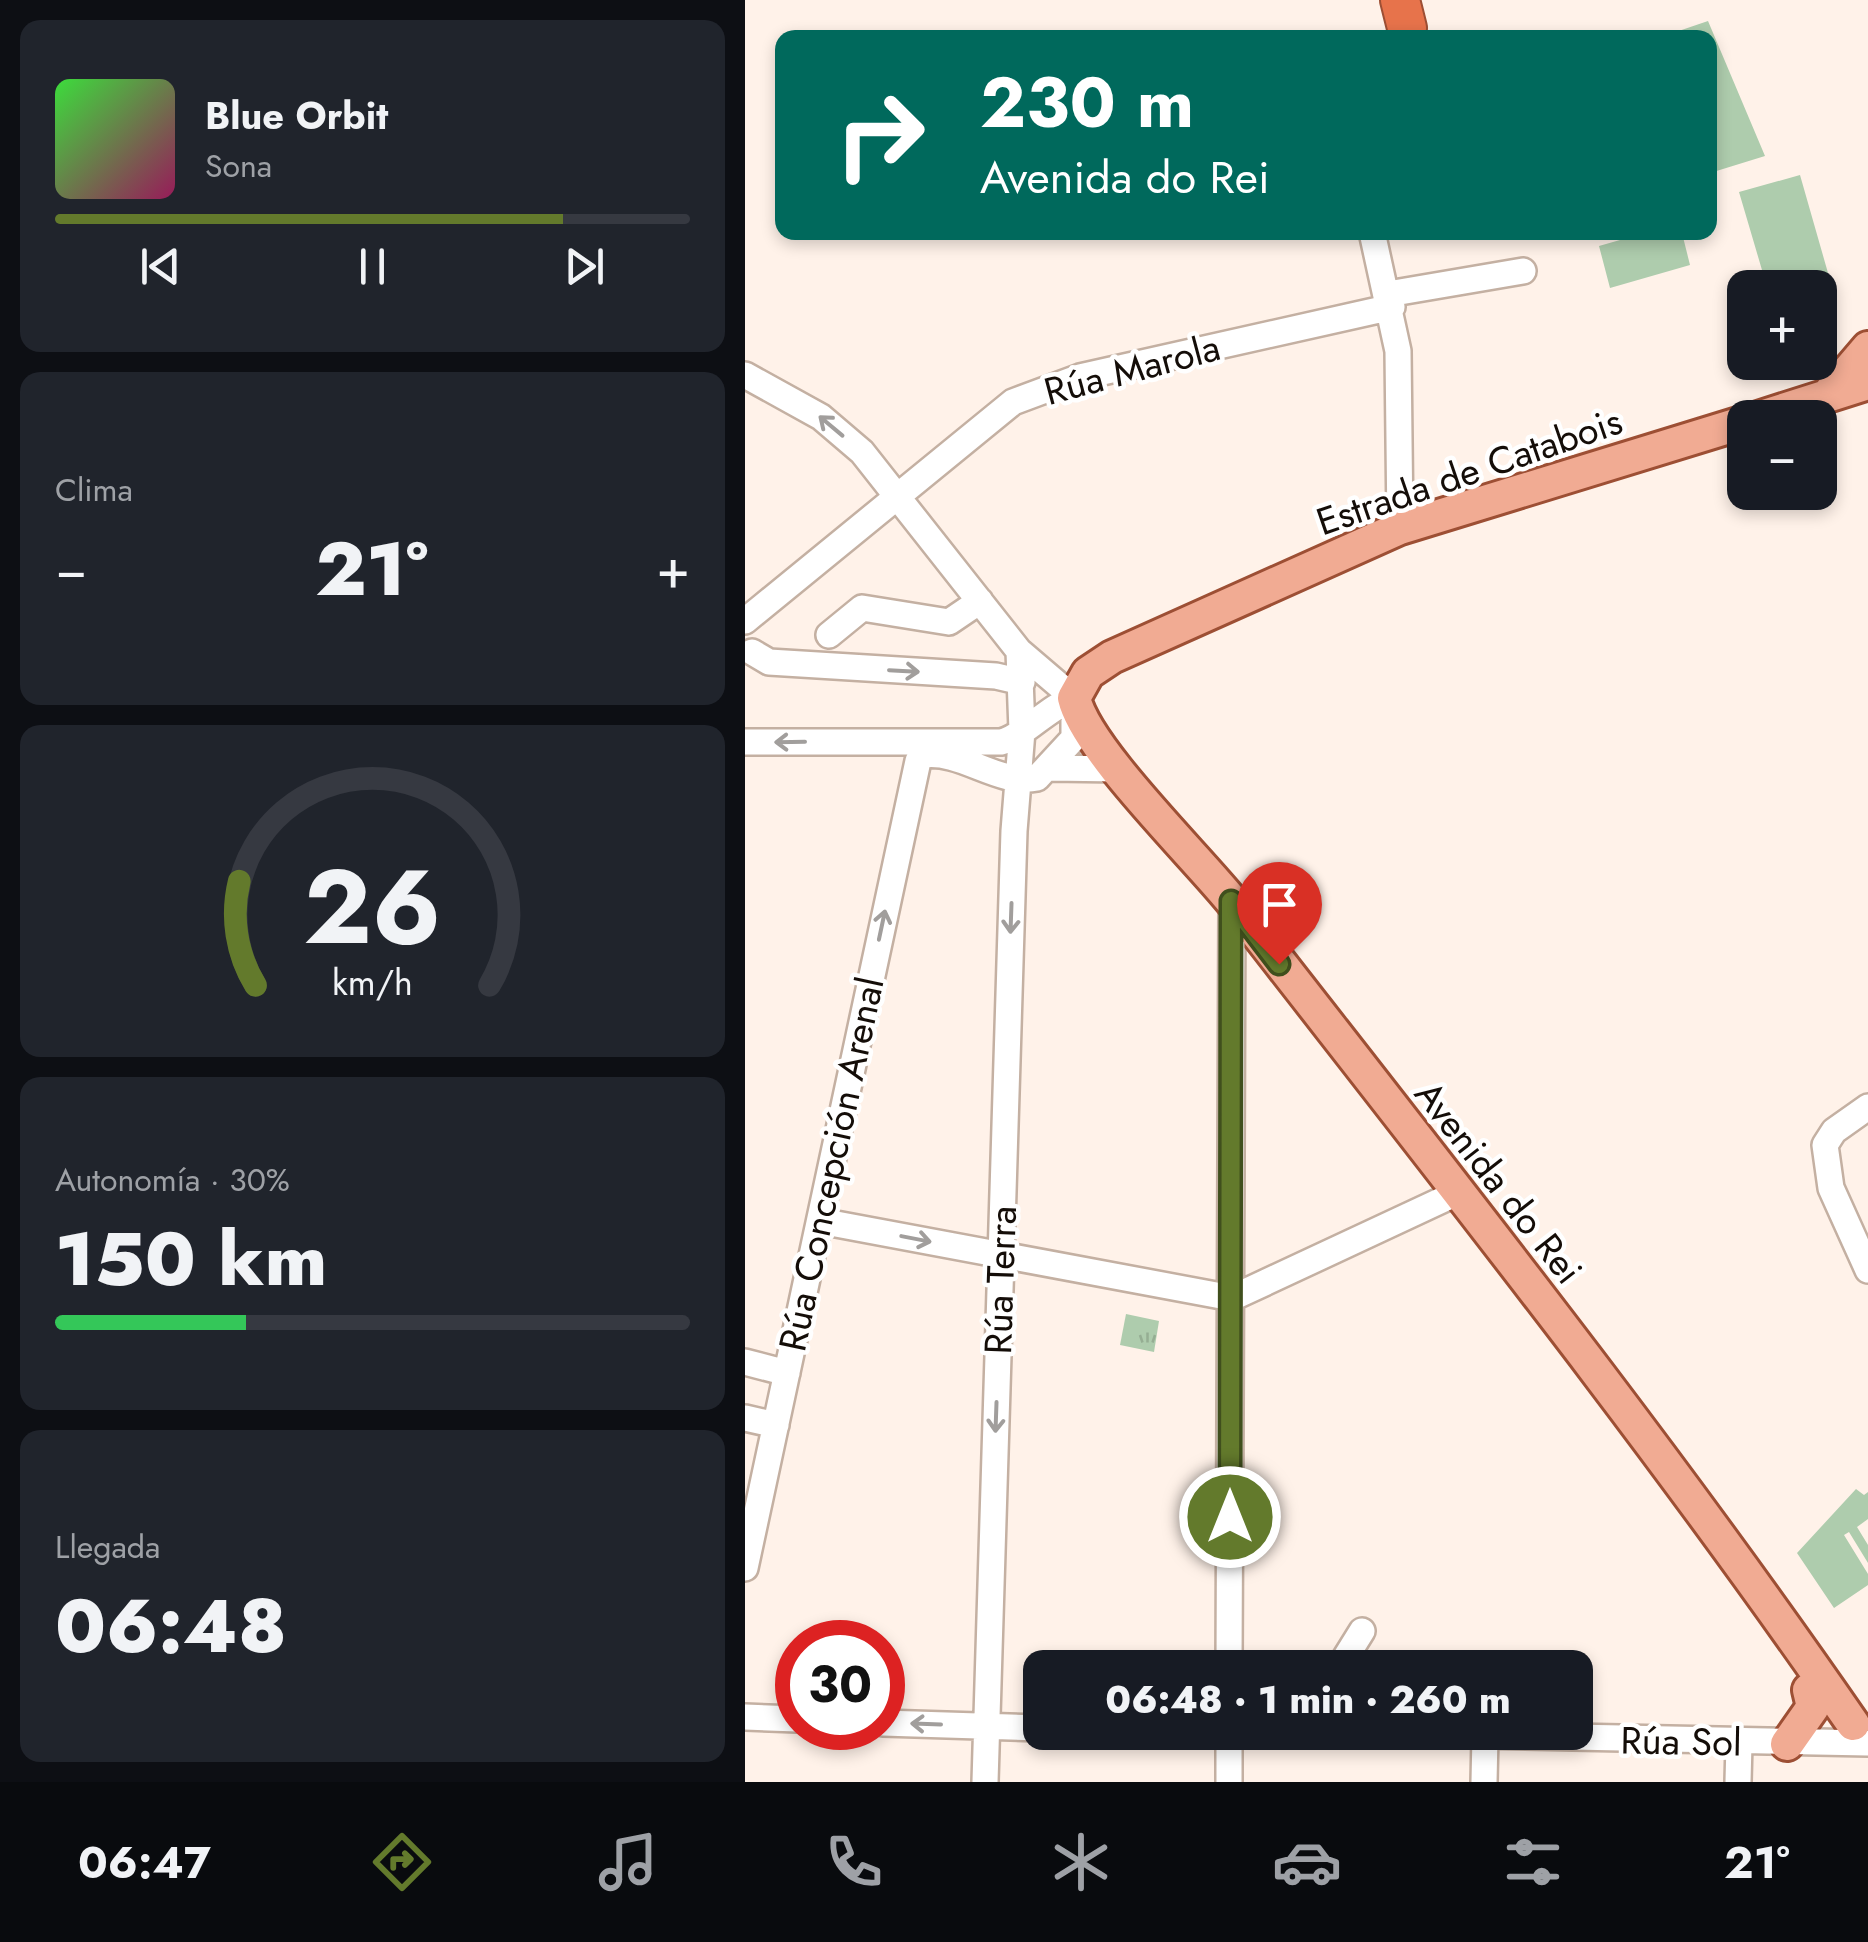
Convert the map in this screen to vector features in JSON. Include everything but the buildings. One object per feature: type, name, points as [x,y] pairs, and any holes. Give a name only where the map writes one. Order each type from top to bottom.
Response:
[{"type":"main road","points":[[1827,396],[1868,348]]},
{"type":"main road","points":[[1814,400],[1868,384]]},
{"type":"main road","name":"Estrada de Catabois","points":[[1074,698],[1088,673],[1112,657],[1401,528],[1727,428]]},
{"type":"main road","name":"Avenida do Rei","points":[[1074,698],[1085,726],[1231,901],[1730,1547],[1856,1737]]},
{"type":"main road","points":[[1730,1547],[1736,1586],[1809,1690],[1856,1737]]},
{"type":"main road","points":[[1787,1744],[1810,1714],[1809,1690]]},
{"type":"street","points":[[1374,240],[1390,300],[1398,352],[1401,528]]},
{"type":"street","name":"Rúa Marola","points":[[751,633],[897,497],[1013,402],[1081,377],[1523,271]]},
{"type":"street","points":[[745,376],[821,417],[862,452],[1019,651],[1074,698],[1074,738],[1037,778],[1019,779],[938,754],[924,755],[911,750]]},
{"type":"street","points":[[829,635],[863,608],[949,622],[980,601]]},
{"type":"street","points":[[751,633],[769,662],[996,676],[1022,682]]},
{"type":"street","name":"Rúa Terra","points":[[985,1782],[1022,731],[1019,651]]},
{"type":"street","points":[[745,742],[911,750],[1001,742],[1022,731],[1046,710],[1074,698]]},
{"type":"street","name":"Rúa Concepción Arenal","points":[[745,1568],[820,1220],[911,750]]},
{"type":"street","points":[[1050,768],[1120,770]]},
{"type":"street","points":[[1229,1650],[1231,901]]},
{"type":"street","points":[[1868,1107],[1833,1132],[1825,1145],[1831,1188],[1868,1270]]},
{"type":"street","points":[[820,1220],[1232,1298],[1457,1193]]},
{"type":"street","points":[[745,1362],[787,1373]]},
{"type":"street","points":[[745,1418],[775,1425]]},
{"type":"street","points":[[1350,1650],[1362,1631]]},
{"type":"street","points":[[745,1717],[775,1718]]},
{"type":"street","points":[[905,1723],[1023,1728]]},
{"type":"street","name":"Rúa Sol","points":[[1593,1739],[1787,1744],[1856,1737]]},
{"type":"street","points":[[1737,1782],[1739,1743]]},
{"type":"street","points":[[1229,1750],[1229,1782]]},
{"type":"street","points":[[1484,1782],[1485,1750]]},
{"type":"green space","points":[[1708,21],[1712,30],[1682,30]]},
{"type":"green space","points":[[1717,42],[1765,156],[1717,171]]},
{"type":"green space","points":[[1800,175],[1827,270],[1762,270],[1739,192]]},
{"type":"green space","points":[[1620,240],[1684,240],[1690,265],[1610,288],[1599,246]]},
{"type":"green space","points":[[1126,1314],[1159,1321],[1154,1352],[1120,1345]]},
{"type":"green space","points":[[1856,1489],[1864,1495],[1868,1492],[1868,1519],[1857,1527],[1868,1545],[1868,1563],[1849,1532],[1844,1535],[1868,1574],[1868,1585],[1834,1608],[1797,1553]]},
{"type":"route","points":[[1230,1517],[1231,901],[1279,964]]}]
